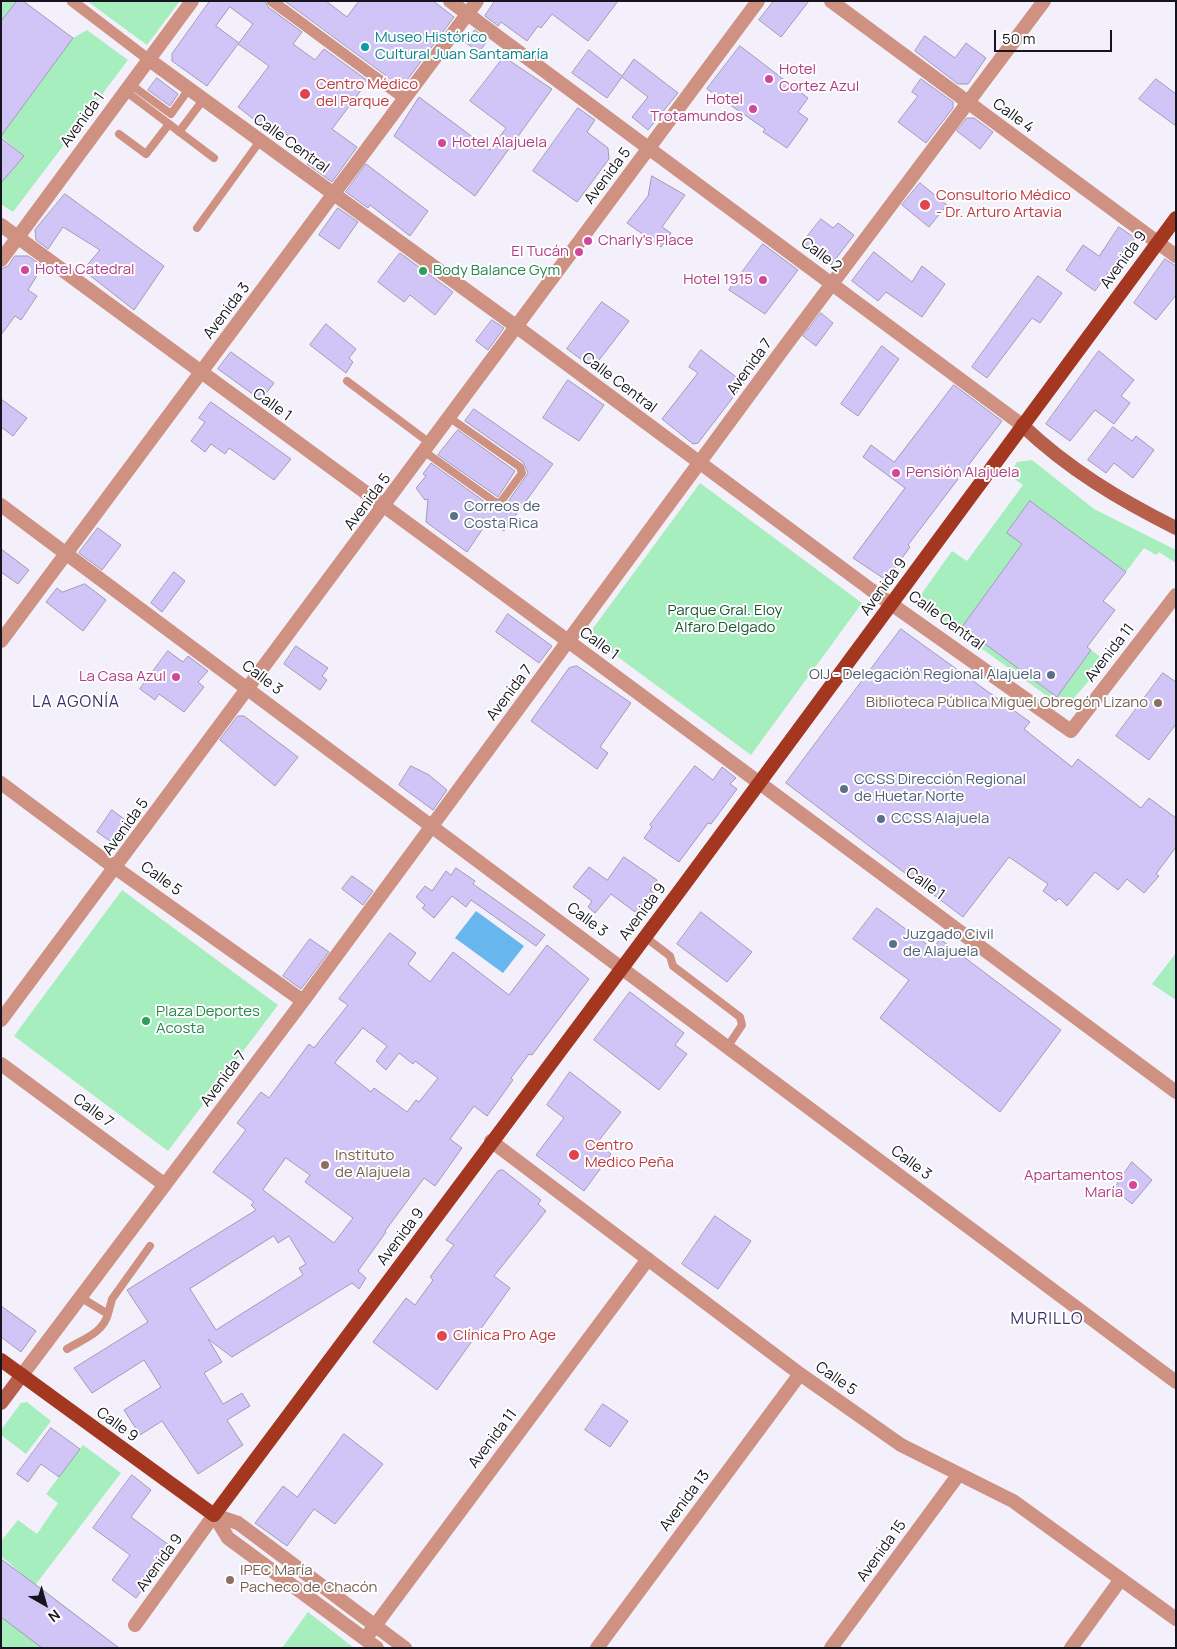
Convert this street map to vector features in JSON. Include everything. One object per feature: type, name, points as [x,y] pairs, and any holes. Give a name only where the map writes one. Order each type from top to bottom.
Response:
[{"type":"main road","name":"Avenida 9","points":[[214,1515],[623,967],[1176,218]]},
{"type":"main road","name":"Calle 2","points":[[1022,425],[1061,460],[1102,489],[1176,528]]},
{"type":"main road","name":"Calle 9","points":[[1,1360],[214,1515]]},
{"type":"main road","name":"Avenida 7","points":[[1,1404],[22,1375]]},
{"type":"street","points":[[72,1],[148,59]]},
{"type":"street","name":"Avenida 1","points":[[1,260],[192,1]]},
{"type":"street","points":[[272,1],[405,99]]},
{"type":"street","name":"Calle 2","points":[[450,1],[1022,425]]},
{"type":"street","name":"Avenida 3","points":[[1,640],[478,1]]},
{"type":"street","name":"Avenida 5","points":[[1,1020],[385,506],[758,1]]},
{"type":"street","name":"Calle 4","points":[[831,1],[1176,256]]},
{"type":"street","name":"Avenida 7","points":[[22,1375],[303,1001],[832,284],[1044,1]]},
{"type":"street","name":"Calle Central","points":[[148,59],[892,603],[1071,731]]},
{"type":"street","name":"Calle 1","points":[[1,225],[568,641],[1176,1092]]},
{"type":"street","name":"Calle 3","points":[[1,505],[623,967],[1176,1382]]},
{"type":"street","name":"Avenida 11","points":[[1071,731],[1176,595]]},
{"type":"street","name":"Calle 5","points":[[1,783],[116,868],[303,1001]]},
{"type":"street","name":"Calle 7","points":[[1,1064],[165,1185]]},
{"type":"street","name":"Calle 5","points":[[492,1141],[800,1374],[901,1445],[1013,1501],[1176,1619]]},
{"type":"street","name":"Avenida 11","points":[[365,1639],[648,1259]]},
{"type":"street","name":"Avenida 13","points":[[597,1648],[800,1374]]},
{"type":"street","name":"Avenida 15","points":[[831,1648],[959,1474]]},
{"type":"street","points":[[214,1515],[238,1523],[405,1648]]},
{"type":"street","points":[[214,1515],[228,1538],[377,1648]]},
{"type":"street","name":"Avenida 9","points":[[135,1626],[214,1515]]},
{"type":"street","points":[[1071,1648],[1121,1579]]},
{"type":"lane","points":[[127,87],[171,114],[189,89]]},
{"type":"lane","points":[[127,87],[169,124],[214,158]]},
{"type":"lane","points":[[179,132],[203,100]]},
{"type":"lane","points":[[119,134],[146,154],[169,124]]},
{"type":"lane","points":[[197,228],[260,141]]},
{"type":"lane","points":[[347,381],[428,448],[436,461],[495,502],[503,500],[522,470],[450,418]]},
{"type":"lane","points":[[645,937],[670,956],[673,966],[740,1017],[742,1025],[728,1046]]},
{"type":"lane","points":[[67,1348],[98,1331],[105,1325],[112,1299],[150,1246]]},
{"type":"lane","points":[[80,1297],[108,1314]]},
{"type":"green space","points":[[1,1],[17,1],[1,22]]},
{"type":"green space","points":[[87,1],[180,1],[147,45]]},
{"type":"green space","points":[[87,30],[128,60],[13,212],[1,204],[1,170],[8,175],[24,156],[1,136],[73,38]]},
{"type":"green space","points":[[1032,460],[1094,509],[1176,550],[1176,563],[1159,552],[1156,555],[1144,548],[1125,573],[1030,502],[1007,532],[1022,544],[962,627],[1057,697],[1091,650],[1106,661],[1068,705],[1062,707],[923,606],[920,596],[952,551],[967,561],[1023,485],[1009,475],[1017,462]]},
{"type":"green space","name":"Parque Gral. Eloy Alfaro Delgado","points":[[700,483],[862,603],[751,755],[588,635]]},
{"type":"green space","name":"Plaza Deportes Acosta","points":[[122,890],[278,1005],[168,1151],[14,1036]]},
{"type":"green space","points":[[1176,953],[1176,1000],[1152,984]]},
{"type":"green space","points":[[27,1402],[51,1421],[26,1454],[1,1435],[1,1430],[21,1403]]},
{"type":"green space","points":[[83,1445],[121,1473],[36,1584],[119,1648],[1,1648],[1,1559],[22,1574],[1,1556],[1,1541],[18,1520],[37,1534],[58,1503],[46,1494]]},
{"type":"green space","points":[[308,1612],[354,1648],[282,1648]]},
{"type":"water","points":[[476,911],[524,946],[503,973],[455,938]]},
{"type":"building","points":[[17,1],[23,1],[73,38],[1,136],[1,22]]},
{"type":"building","points":[[210,1],[265,1],[268,7],[302,32],[293,44],[315,60],[324,49],[368,81],[332,129],[357,147],[332,182],[307,164],[313,155],[282,131],[265,128],[238,107],[269,66],[238,44],[207,86],[172,61],[172,54]],"holes":[[[230,7],[253,24],[239,43],[216,26]]]},
{"type":"building","name":"Museo Histórico Cultural Juan Santamaría","points":[[285,1],[326,1],[347,17],[359,1],[433,1],[454,17],[402,87]]},
{"type":"building","points":[[495,1],[618,1],[588,41],[552,14],[541,28],[538,26],[527,41],[501,22],[498,26],[485,16]]},
{"type":"building","points":[[774,1],[809,1],[781,37],[759,20]]},
{"type":"building","points":[[475,30],[488,40],[479,52],[466,43]]},
{"type":"building","points":[[925,36],[955,58],[966,43],[986,58],[968,84],[958,84],[915,51]]},
{"type":"building","points":[[740,46],[808,98],[798,112],[808,119],[787,148],[763,132],[765,129],[707,89]]},
{"type":"building","points":[[589,50],[622,76],[634,59],[678,93],[648,130],[632,117],[648,97],[622,77],[607,98],[572,73]]},
{"type":"building","points":[[504,57],[552,89],[475,196],[394,136],[419,97],[490,150],[506,128],[470,101]]},
{"type":"building","points":[[157,78],[178,94],[170,106],[148,90]]},
{"type":"building","points":[[921,79],[953,102],[953,108],[926,143],[898,122],[918,96],[912,92]]},
{"type":"building","points":[[1156,79],[1176,94],[1176,126],[1139,99]]},
{"type":"building","points":[[578,108],[595,120],[587,132],[608,148],[609,159],[577,202],[533,171]]},
{"type":"building","points":[[967,118],[974,118],[993,132],[980,149],[957,131]]},
{"type":"building","points":[[1,138],[24,156],[1,183]]},
{"type":"building","points":[[366,164],[428,211],[410,236],[370,205],[368,208],[346,192]]},
{"type":"building","points":[[652,176],[685,195],[662,227],[671,233],[661,247],[627,223],[648,196]]},
{"type":"building","name":"Consultorio Médico - Dr. Arturo Artavia","points":[[920,183],[947,205],[929,227],[902,205]]},
{"type":"building","points":[[65,194],[164,266],[134,310],[83,270],[100,250],[63,227],[48,249],[36,240],[35,230]]},
{"type":"building","points":[[338,208],[358,222],[339,249],[319,235]]},
{"type":"building","points":[[821,219],[833,228],[838,223],[854,235],[831,265],[803,242]]},
{"type":"building","points":[[1119,227],[1135,238],[1128,249],[1126,247],[1095,291],[1066,270],[1083,245],[1099,256]]},
{"type":"building","name":"Hotel 1915","points":[[763,244],[798,270],[765,314],[729,290]]},
{"type":"building","points":[[874,252],[912,282],[922,266],[945,284],[922,317],[886,292],[878,301],[852,281]]},
{"type":"building","points":[[400,253],[453,292],[435,315],[410,295],[404,302],[378,282]]},
{"type":"building","points":[[15,256],[28,256],[43,266],[28,290],[37,296],[21,320],[15,316],[1,335],[1,269],[8,266]]},
{"type":"building","points":[[1165,259],[1176,266],[1176,295],[1156,320],[1134,303]]},
{"type":"building","points":[[1038,276],[1062,293],[1040,323],[1032,318],[987,378],[972,367]]},
{"type":"building","points":[[602,302],[629,321],[593,368],[567,349]]},
{"type":"building","points":[[821,313],[833,323],[816,346],[803,336]]},
{"type":"building","points":[[492,320],[504,328],[488,350],[476,341]]},
{"type":"building","points":[[326,324],[356,349],[349,358],[353,362],[346,373],[310,345]]},
{"type":"building","points":[[882,346],[899,359],[858,416],[841,404]]},
{"type":"building","points":[[701,350],[744,383],[698,443],[693,444],[662,419],[698,373],[689,367]]},
{"type":"building","points":[[1099,351],[1134,380],[1121,396],[1130,403],[1114,424],[1095,410],[1070,441],[1046,424]]},
{"type":"building","points":[[231,352],[274,383],[261,400],[218,369]]},
{"type":"building","points":[[568,380],[604,405],[579,441],[543,418]]},
{"type":"building","points":[[954,385],[1002,421],[908,545],[910,547],[886,580],[853,558],[905,488],[863,457],[871,445],[894,462]]},
{"type":"building","points":[[1,399],[27,418],[13,436],[1,427]]},
{"type":"building","points":[[211,402],[291,459],[274,480],[229,448],[225,454],[211,444],[205,452],[191,441],[205,422],[199,418]]},
{"type":"building","points":[[474,409],[553,464],[504,531],[488,521],[467,552],[426,522],[428,499],[425,500],[416,488],[426,476],[423,474],[431,463],[492,507],[499,509],[505,506],[528,473],[523,462],[465,421]]},
{"type":"building","points":[[1113,427],[1132,441],[1136,436],[1154,450],[1133,478],[1114,463],[1106,473],[1088,460]]},
{"type":"building","points":[[458,430],[515,471],[498,497],[438,455]]},
{"type":"building","points":[[1030,501],[1126,572],[1103,601],[1115,610],[1087,647],[1091,650],[1057,697],[962,627],[1022,544],[1007,533]]},
{"type":"building","points":[[98,528],[121,545],[102,570],[79,553]]},
{"type":"building","points":[[1,549],[29,570],[18,584],[1,572]]},
{"type":"building","points":[[174,572],[185,581],[162,612],[151,603]]},
{"type":"building","points":[[85,584],[106,600],[83,631],[46,602],[57,588],[62,592]]},
{"type":"building","points":[[508,614],[552,646],[539,663],[496,632]]},
{"type":"building","points":[[901,629],[1030,722],[1024,729],[1072,767],[1078,759],[1141,808],[1149,798],[1176,818],[1176,847],[1156,874],[1159,876],[1144,893],[1127,879],[1118,890],[1095,872],[1067,906],[1059,898],[1056,901],[1043,891],[1048,884],[1009,857],[963,917],[786,783]]},
{"type":"building","points":[[296,646],[328,668],[322,676],[327,680],[320,690],[284,664]]},
{"type":"building","name":"La Casa Azul","points":[[168,651],[183,662],[188,656],[208,671],[198,682],[204,687],[184,712],[159,694],[155,700],[140,689]]},
{"type":"building","points":[[577,666],[631,703],[600,747],[608,753],[597,769],[531,721],[569,668]]},
{"type":"building","name":"Biblioteca Pública Miguel Obregón Lizano","points":[[1163,673],[1176,682],[1176,724],[1149,760],[1116,736]]},
{"type":"building","points":[[238,716],[244,716],[298,757],[275,786],[220,740]]},
{"type":"building","points":[[411,766],[429,775],[447,790],[433,810],[399,785]]},
{"type":"building","points":[[695,766],[713,780],[722,767],[736,778],[730,784],[737,789],[711,824],[708,823],[679,862],[644,838],[652,827],[650,825]]},
{"type":"building","points":[[112,810],[132,825],[117,846],[97,832]]},
{"type":"building","points":[[624,857],[657,880],[650,890],[655,894],[644,908],[641,905],[635,912],[611,894],[595,913],[588,907],[592,901],[573,887],[589,867],[607,880]]},
{"type":"building","points":[[456,868],[475,881],[473,884],[545,935],[536,946],[471,900],[466,907],[452,896],[434,918],[422,908],[425,905],[416,897],[425,886],[432,891],[446,871],[451,875]]},
{"type":"building","points":[[352,876],[373,891],[363,905],[342,889]]},
{"type":"building","points":[[877,908],[933,949],[940,939],[1061,1030],[1000,1112],[880,1018],[909,980],[853,939]]},
{"type":"building","points":[[701,912],[752,952],[727,982],[677,944]]},
{"type":"building","points":[[390,933],[416,953],[408,964],[430,982],[453,952],[509,995],[547,945],[589,979],[532,1055],[529,1054],[511,1078],[513,1080],[487,1116],[474,1106],[450,1139],[462,1148],[435,1186],[424,1178],[385,1231],[358,1271],[366,1278],[359,1289],[352,1283],[232,1357],[208,1339],[222,1362],[204,1373],[223,1404],[242,1393],[250,1406],[227,1420],[243,1445],[198,1474],[162,1421],[140,1435],[124,1410],[161,1387],[144,1360],[92,1393],[74,1368],[148,1322],[127,1290],[256,1210],[251,1205],[254,1202],[213,1172],[246,1130],[237,1123],[261,1092],[269,1098],[309,1044],[314,1048],[348,1005],[339,999]],"holes":[[[363,1028],[387,1046],[376,1061],[386,1070],[399,1053],[413,1064],[415,1061],[438,1078],[419,1102],[416,1100],[407,1112],[374,1088],[371,1092],[335,1063]],[[286,1158],[310,1175],[305,1182],[353,1218],[334,1243],[263,1190]],[[274,1236],[278,1243],[289,1236],[306,1264],[299,1268],[303,1275],[216,1330],[190,1289]]]},
{"type":"building","points":[[310,939],[329,952],[301,989],[283,976]]},
{"type":"building","points":[[630,992],[684,1033],[675,1045],[687,1054],[659,1090],[594,1040]]},
{"type":"building","points":[[570,1072],[621,1112],[597,1143],[611,1154],[584,1191],[536,1155],[564,1118],[547,1105]]},
{"type":"building","name":"Apartamentos María","points":[[1132,1162],[1152,1180],[1132,1204],[1114,1189]]},
{"type":"building","points":[[503,1170],[541,1200],[538,1204],[546,1211],[494,1276],[510,1288],[437,1390],[373,1342],[406,1298],[415,1305],[433,1280],[430,1277],[454,1245],[446,1240],[498,1171]]},
{"type":"building","points":[[715,1216],[751,1241],[718,1289],[682,1264]]},
{"type":"building","points":[[1,1306],[36,1331],[21,1352],[1,1337]]},
{"type":"building","points":[[603,1404],[628,1421],[610,1447],[585,1430]]},
{"type":"building","points":[[51,1428],[80,1449],[59,1477],[41,1464],[28,1482],[17,1474]]},
{"type":"building","points":[[344,1434],[383,1464],[335,1524],[314,1509],[287,1546],[255,1523],[283,1486],[297,1497]]},
{"type":"building","points":[[132,1475],[151,1490],[131,1517],[173,1548],[136,1598],[112,1580],[130,1555],[93,1528]]},
{"type":"building","points":[[1,1559],[119,1648],[42,1648],[1,1617]]},
{"type":"place","name":"Museo Histórico Cultural Juan Santamaría","points":[[365,47]]},
{"type":"place","name":"Hotel Cortez Azul","points":[[769,79]]},
{"type":"place","name":"Centro Médico del Parque","points":[[305,94]]},
{"type":"place","name":"Hotel Trotamundos","points":[[753,109]]},
{"type":"place","name":"Hotel Alajuela","points":[[442,143]]},
{"type":"place","name":"Consultorio Médico - Dr. Arturo Artavia","points":[[925,205]]},
{"type":"place","name":"Charly's Place","points":[[588,241]]},
{"type":"place","name":"El Tucán","points":[[579,252]]},
{"type":"place","name":"Hotel Catedral","points":[[25,270]]},
{"type":"place","name":"Body Balance Gym","points":[[423,271]]},
{"type":"place","name":"Hotel 1915","points":[[763,280]]},
{"type":"place","name":"Pensión Alajuela","points":[[896,473]]},
{"type":"place","name":"Correos de Costa Rica","points":[[454,516]]},
{"type":"place","name":"OIJ - Delegación Regional Alajuela","points":[[1051,675]]},
{"type":"place","name":"La Casa Azul","points":[[176,677]]},
{"type":"place","name":"Biblioteca Pública Miguel Obregón Lizano","points":[[1158,703]]},
{"type":"place","name":"CCSS Dirección Regional de Huetar Norte","points":[[844,789]]},
{"type":"place","name":"CCSS Alajuela","points":[[881,819]]},
{"type":"place","name":"Juzgado Civil de Alajuela","points":[[893,944]]},
{"type":"place","name":"Plaza Deportes Acosta","points":[[146,1021]]},
{"type":"place","name":"Centro Medico Peña","points":[[574,1155]]},
{"type":"place","name":"Instituto de Alajuela","points":[[325,1165]]},
{"type":"place","name":"Apartamentos María","points":[[1133,1185]]},
{"type":"place","name":"Clínica Pro Age","points":[[442,1336]]},
{"type":"place","name":"IPEC María Pacheco de Chacón","points":[[230,1580]]},
{"type":"district","name":"LA AGONÍA","points":[[76,703]]},
{"type":"district","name":"MURILLO","points":[[1047,1320]]}]
